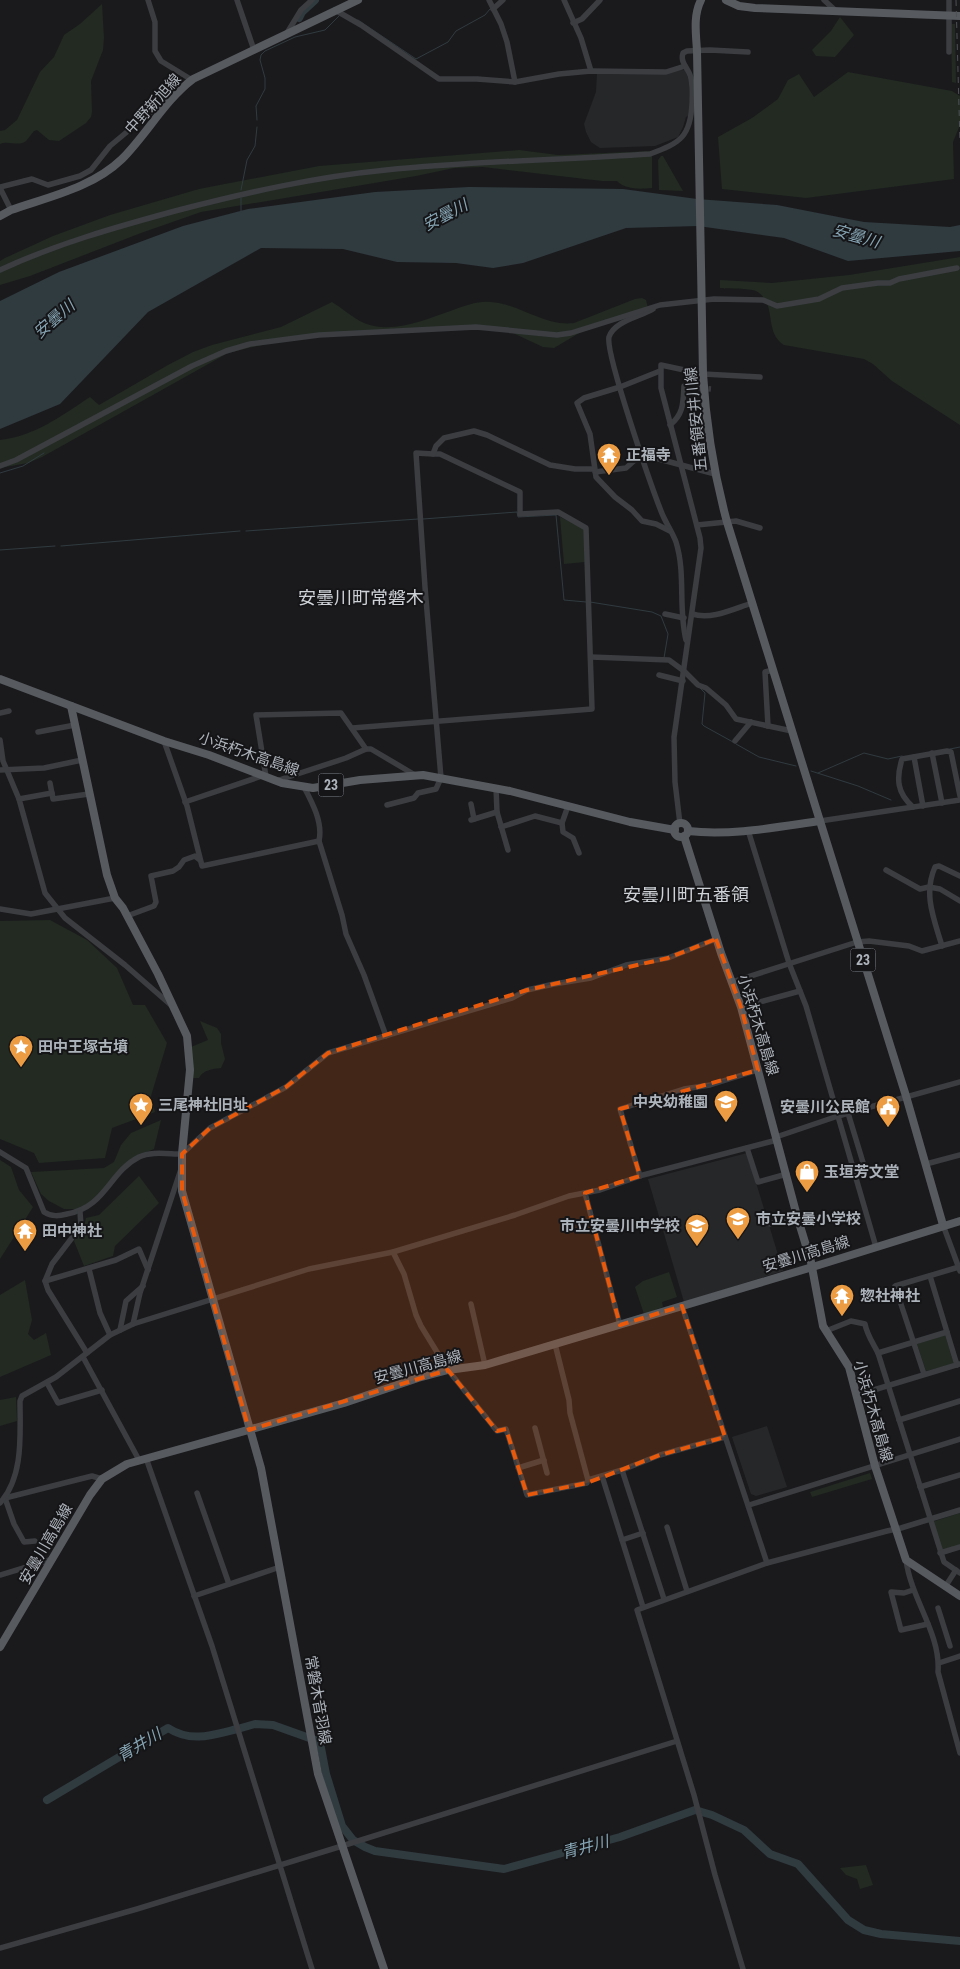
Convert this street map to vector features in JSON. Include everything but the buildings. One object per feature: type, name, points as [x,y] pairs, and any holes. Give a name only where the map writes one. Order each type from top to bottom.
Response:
[{"type":"main road","name":"中野新旭線","points":[[0,216],[10,210],[83,185],[97,178],[121,160],[189,82],[358,0]]},
{"type":"main road","name":"五番領安井川線","points":[[701,0],[697,8],[695,21],[703,370],[707,426],[715,474],[727,522],[820,821]]},
{"type":"main road","points":[[726,0],[739,6],[755,8],[960,16]]},
{"type":"main road","name":"小浜朽木高島線","points":[[0,679],[276,781],[304,787],[313,788],[360,780],[415,775],[441,778],[496,788],[630,822],[677,827],[678,836],[820,821]]},
{"type":"main road","name":"常磐木音羽線","points":[[71,706],[103,860],[115,898],[127,916],[176,1010],[187,1036],[190,1070],[182,1154],[182,1191],[211,1299],[261,1468],[318,1774],[384,1969]]},
{"type":"main road","name":"23","points":[[820,821],[906,1096],[943,1225]]},
{"type":"main road","name":"小浜朽木高島線","points":[[686,834],[716,939],[741,1007],[812,1267],[826,1331],[849,1367],[875,1466],[906,1560]]},
{"type":"main road","name":"安曇川高島線","points":[[0,1647],[90,1495],[102,1479],[112,1471],[142,1459],[344,1403],[418,1378],[448,1370],[485,1365],[960,1221]]},
{"type":"main road","points":[[906,1560],[960,1596]]},
{"type":"street","points":[[10,210],[0,188],[32,179],[48,185],[80,176],[91,170],[110,146],[170,95],[189,82],[160,61],[155,52],[155,22],[148,0]]},
{"type":"street","points":[[237,0],[254,50]]},
{"type":"street","points":[[287,33],[301,10],[312,0]]},
{"type":"street","points":[[489,0],[507,42],[515,82]]},
{"type":"street","points":[[493,9],[503,0]]},
{"type":"street","points":[[564,0],[585,50],[591,71]]},
{"type":"street","points":[[573,23],[582,19],[600,0]]},
{"type":"street","points":[[824,0],[836,11]]},
{"type":"street","points":[[949,0],[949,52]]},
{"type":"street","points":[[336,10],[439,79],[515,82],[559,74],[591,71],[666,72],[685,66]]},
{"type":"street","points":[[0,270],[33,255],[100,232],[265,188],[360,173],[409,168],[650,154],[673,146],[685,135],[689,127],[692,110],[692,85],[690,75],[682,61],[684,54],[697,51],[748,52]]},
{"type":"street","points":[[91,170],[97,178]]},
{"type":"street","points":[[0,466],[16,460],[192,366],[226,351],[250,344],[319,335],[476,327],[557,335],[571,333],[656,306],[702,300],[763,300],[777,306],[820,299],[842,288],[890,283],[898,279],[957,268]]},
{"type":"street","points":[[656,306],[643,315],[614,329],[609,336],[608,345],[643,458],[662,513],[676,542],[681,568],[687,644]]},
{"type":"street","points":[[677,827],[674,736],[701,548],[661,388],[661,365],[760,377]]},
{"type":"street","points":[[660,371],[620,387],[584,398],[578,403],[590,434],[596,476],[615,497],[632,510],[642,521],[656,524],[671,531]]},
{"type":"street","points":[[670,425],[683,410],[684,386],[698,388]]},
{"type":"street","points":[[433,454],[436,446],[444,438],[474,431],[487,435],[550,465],[595,470],[626,468],[635,460],[655,458],[715,474]]},
{"type":"street","points":[[352,728],[436,722],[592,709],[586,528],[558,512],[520,514],[520,492],[440,454],[420,455],[416,453],[436,722],[441,778],[436,789],[418,793],[414,798],[387,805]]},
{"type":"street","points":[[697,526],[741,522],[760,528]]},
{"type":"street","points":[[692,614],[701,617],[718,614],[752,602]]},
{"type":"street","points":[[665,614],[684,618]]},
{"type":"street","points":[[591,657],[669,660],[698,685],[706,688],[726,705],[736,719],[792,731]]},
{"type":"street","points":[[768,726],[765,672],[773,670]]},
{"type":"street","points":[[660,675],[683,682]]},
{"type":"street","points":[[0,713],[9,711]]},
{"type":"street","points":[[185,802],[264,776],[256,714],[341,713],[366,749]]},
{"type":"street","points":[[735,741],[750,722]]},
{"type":"street","points":[[38,732],[75,725]]},
{"type":"street","points":[[0,740],[3,770],[18,799],[45,893],[72,924],[125,965],[176,1010]]},
{"type":"street","points":[[164,741],[185,802],[202,866],[319,842]]},
{"type":"street","points":[[276,781],[346,758],[366,749],[371,749],[415,775]]},
{"type":"street","points":[[913,808],[902,797],[897,774],[902,759],[951,752],[960,796]]},
{"type":"street","points":[[932,754],[942,803]]},
{"type":"street","points":[[914,757],[923,806]]},
{"type":"street","points":[[3,770],[44,768],[82,760]]},
{"type":"street","points":[[50,783],[53,800],[89,794]]},
{"type":"street","points":[[304,787],[312,802],[321,830],[319,842],[338,899],[348,940],[364,975],[386,1036]]},
{"type":"street","points":[[496,788],[497,812],[508,850]]},
{"type":"street","points":[[18,799],[52,793]]},
{"type":"street","points":[[820,821],[960,800]]},
{"type":"street","points":[[471,804],[473,819],[497,812]]},
{"type":"street","points":[[568,806],[562,823],[563,832],[573,838],[579,853]]},
{"type":"street","points":[[502,826],[535,816],[562,823]]},
{"type":"street","points":[[748,830],[789,963],[800,990],[876,1247]]},
{"type":"street","points":[[127,916],[154,906],[156,902],[151,876],[173,871],[189,857],[195,856],[200,860]]},
{"type":"street","points":[[942,946],[929,901],[930,879],[935,867],[939,866],[960,876]]},
{"type":"street","points":[[886,870],[920,889],[929,887],[940,889],[960,901]]},
{"type":"street","points":[[0,909],[31,914],[115,898]]},
{"type":"street","points":[[0,1152],[26,1168],[44,1212],[53,1216],[80,1212],[96,1202],[130,1163],[140,1156],[182,1154],[210,1128],[286,1087],[328,1053],[512,998],[527,990],[591,978],[626,966],[668,958],[716,939]]},
{"type":"street","points":[[732,982],[857,942],[869,941],[909,946],[922,951],[960,941]]},
{"type":"street","points":[[741,1007],[800,990]]},
{"type":"street","points":[[640,1176],[620,1109],[684,1089],[710,1085],[758,1070]]},
{"type":"street","points":[[0,1503],[5,1498],[17,1466],[20,1438],[20,1401],[22,1396],[47,1383],[110,1335],[133,1324],[309,1269],[393,1252],[515,1215],[569,1196],[600,1190],[640,1176],[747,1148],[838,1116],[960,1082]]},
{"type":"street","points":[[848,1113],[865,1169]]},
{"type":"street","points":[[747,1148],[758,1182],[787,1174]]},
{"type":"street","points":[[926,1164],[960,1155]]},
{"type":"street","points":[[133,1324],[173,1188],[182,1166]]},
{"type":"street","points":[[584,1193],[620,1325]]},
{"type":"street","points":[[80,1212],[82,1223],[80,1229],[52,1264],[45,1281],[48,1290],[85,1355],[102,1390],[142,1459],[220,1671],[312,1969]]},
{"type":"street","points":[[770,1224],[797,1216]]},
{"type":"street","points":[[924,1374],[895,1286],[959,1269],[943,1225]]},
{"type":"street","points":[[45,1281],[116,1260],[139,1249],[148,1270]]},
{"type":"street","points":[[393,1252],[404,1274],[416,1315],[448,1370],[497,1431],[506,1429],[527,1495],[587,1483],[588,1480],[725,1437]]},
{"type":"street","points":[[89,1269],[100,1313],[110,1335]]},
{"type":"street","points":[[857,1396],[958,1364],[946,1332],[930,1276]]},
{"type":"street","points":[[120,1330],[126,1300],[143,1285]]},
{"type":"street","points":[[470,1304],[485,1365]]},
{"type":"street","points":[[682,1306],[767,1563]]},
{"type":"street","points":[[826,1331],[851,1321],[865,1324],[868,1337],[873,1341],[940,1553],[944,1562],[958,1572],[945,1587]]},
{"type":"street","points":[[878,1353],[946,1332]]},
{"type":"street","points":[[555,1344],[569,1400],[570,1413],[588,1480]]},
{"type":"street","points":[[47,1383],[58,1403],[102,1390]]},
{"type":"street","points":[[899,1420],[960,1401]]},
{"type":"street","points":[[535,1428],[547,1473]]},
{"type":"street","points":[[748,1504],[960,1439]]},
{"type":"street","points":[[518,1468],[544,1460]]},
{"type":"street","points":[[622,1470],[664,1599]]},
{"type":"street","points":[[920,1487],[960,1475]]},
{"type":"street","points":[[5,1498],[92,1476],[102,1479]]},
{"type":"street","points":[[602,1476],[643,1607]]},
{"type":"street","points":[[197,1493],[229,1584]]},
{"type":"street","points":[[5,1498],[14,1524],[24,1542],[35,1541]]},
{"type":"street","points":[[743,1969],[698,1810],[637,1610],[767,1563],[930,1520],[960,1510]]},
{"type":"street","points":[[667,1527],[688,1591]]},
{"type":"street","points":[[622,1540],[643,1533]]},
{"type":"street","points":[[940,1553],[960,1547]]},
{"type":"street","points":[[0,1575],[53,1559]]},
{"type":"street","points":[[906,1560],[913,1590],[933,1636],[939,1663],[938,1672],[960,1753]]},
{"type":"street","points":[[194,1596],[280,1567]]},
{"type":"street","points":[[913,1590],[904,1593],[891,1592],[901,1630],[928,1624]]},
{"type":"street","points":[[938,1608],[950,1646]]},
{"type":"street","points":[[933,1636],[945,1632]]},
{"type":"street","points":[[939,1663],[960,1656]]},
{"type":"street","points":[[0,1948],[280,1865],[677,1741]]},
{"type":"highlighted area","points":[[716,939],[741,1007],[758,1070],[620,1109],[640,1176],[585,1193],[620,1325],[682,1306],[725,1437],[660,1455],[587,1483],[527,1495],[506,1429],[497,1431],[448,1370],[249,1430],[182,1191],[182,1154],[210,1128],[286,1087],[328,1053],[527,990],[668,958]]},
{"type":"shaded area","points":[[102,4],[103,50],[91,81],[91,117],[86,123],[59,141],[49,140],[37,130],[23,143],[0,144],[0,131],[5,130],[17,120],[40,72],[54,57],[64,35],[80,24]]},
{"type":"shaded area","points":[[840,17],[854,35],[835,57],[816,56],[812,50],[831,31]]},
{"type":"shaded area","points":[[951,24],[955,24],[956,83],[952,82]]},
{"type":"shaded area","points":[[685,70],[689,81],[689,115],[686,117],[678,137],[655,146],[600,148],[591,142],[584,124],[596,92],[597,72]]},
{"type":"shaded area","points":[[848,72],[952,91],[960,96],[960,125],[953,142],[954,179],[806,198],[722,189],[718,137],[752,118],[778,99],[788,80],[799,74],[814,97]]},
{"type":"shaded area","points":[[519,150],[558,155],[652,151],[652,188],[638,189],[624,186],[617,181],[602,181],[483,167],[454,168],[201,212],[30,276],[0,285],[0,261],[5,258],[53,236],[110,215],[199,189],[319,166]]},
{"type":"shaded area","points":[[663,156],[683,191],[659,190],[658,160]]},
{"type":"shaded area","points":[[960,257],[960,425],[892,381],[873,364],[864,359],[784,345],[774,333],[767,303],[763,296],[753,290],[720,288],[720,280],[772,283],[849,275]]},
{"type":"shaded area","points":[[642,298],[646,300],[648,308],[581,332],[554,348],[543,347],[504,329],[492,328],[392,331],[326,336],[260,345],[228,353],[42,457],[28,463],[0,468],[0,440],[13,438],[36,430],[90,397],[99,405],[193,352],[212,345],[281,327],[332,302],[364,323],[375,326],[398,327],[467,305],[485,302],[501,303],[552,322],[574,323]]},
{"type":"shaded area","points":[[560,517],[584,529],[585,562],[564,564]]},
{"type":"shaded area","points":[[50,920],[87,940],[117,968],[133,1005],[145,1005],[167,1043],[151,1096],[155,1112],[112,1128],[105,1158],[39,1163],[34,1153],[0,1139],[0,921]]},
{"type":"shaded area","points":[[200,1021],[217,1028],[221,1034],[225,1059],[221,1068],[211,1069],[199,1078],[192,1078],[191,1047],[208,1040]]},
{"type":"shaded area","points":[[161,1120],[154,1149],[132,1158],[85,1209],[64,1209],[41,1194],[31,1172],[104,1168],[114,1162],[121,1145],[131,1133]]},
{"type":"shaded area","points":[[747,1153],[783,1271],[684,1302],[648,1179]]},
{"type":"shaded area","points":[[0,1160],[11,1167],[19,1190],[33,1207],[0,1259]]},
{"type":"shaded area","points":[[139,1176],[159,1203],[115,1246],[113,1256],[84,1266],[74,1241],[84,1227],[86,1218],[99,1215]]},
{"type":"shaded area","points":[[669,1272],[677,1297],[662,1302],[663,1307],[644,1314],[635,1287],[643,1281]]},
{"type":"shaded area","points":[[25,1280],[32,1320],[28,1334],[34,1340],[46,1333],[51,1355],[0,1377],[0,1295]]},
{"type":"shaded area","points":[[945,1335],[954,1364],[926,1371],[917,1344]]},
{"type":"shaded area","points":[[16,1397],[17,1421],[0,1426],[0,1400]]},
{"type":"shaded area","points":[[767,1426],[787,1487],[756,1496],[751,1494],[732,1437]]},
{"type":"shaded area","points":[[870,1473],[872,1479],[812,1497],[810,1492]]},
{"type":"shaded area","points":[[960,1513],[960,1545],[942,1551],[932,1522]]},
{"type":"shaded area","points":[[866,1865],[873,1885],[860,1889],[857,1879],[846,1875],[840,1868]]},
{"type":"water","name":"安曇川","points":[[469,187],[623,189],[697,199],[777,205],[864,222],[950,227],[960,225],[960,251],[848,261],[784,238],[698,226],[626,228],[523,263],[493,268],[456,263],[397,262],[343,249],[261,248],[148,312],[60,404],[0,429],[0,301],[59,272],[183,226],[248,209],[375,192]]},
{"type":"waterway","points":[[299,18],[302,12],[315,0]]},
{"type":"waterway","points":[[358,20],[416,59],[448,42],[456,31],[485,15],[490,9]]},
{"type":"waterway","points":[[257,120],[256,106],[265,89],[265,78],[260,60],[261,55],[265,51],[295,37],[325,30],[339,16]]},
{"type":"waterway","points":[[241,190],[247,160],[255,146],[257,127]]},
{"type":"waterway","points":[[241,198],[241,212]]},
{"type":"waterway","points":[[0,473],[23,466],[44,453]]},
{"type":"waterway","points":[[423,519],[517,512],[518,517],[556,515],[564,600],[586,602]]},
{"type":"waterway","points":[[246,531],[418,519]]},
{"type":"waterway","points":[[61,546],[240,531]]},
{"type":"waterway","points":[[0,550],[55,546]]},
{"type":"waterway","points":[[590,602],[652,612],[661,616],[668,634],[664,658]]},
{"type":"waterway","points":[[700,688],[705,693],[702,724],[733,742]]},
{"type":"waterway","points":[[736,744],[759,757],[796,766]]},
{"type":"waterway","points":[[950,749],[960,747]]},
{"type":"waterway","points":[[818,773],[864,753],[888,759],[902,756]]},
{"type":"waterway","points":[[811,771],[858,786],[891,800]]},
{"type":"waterway","name":"青井川","points":[[241,1728],[255,1724],[273,1725],[315,1740],[321,1748],[326,1774],[342,1826],[353,1840],[375,1851],[504,1869],[620,1837],[695,1810],[712,1815],[744,1830],[770,1854],[798,1864],[848,1920],[864,1930],[881,1934],[960,1941]]},
{"type":"waterway","name":"青井川","points":[[47,1800],[168,1728],[177,1733],[194,1736],[211,1735],[237,1729]]},
{"type":"tunnel","points":[[700,388],[711,389]]},
{"type":"railway","points":[[956,0],[960,143]]},
{"type":"place","name":"正福寺","points":[[609,476]]},
{"type":"place","name":"田中王塚古墳","points":[[21,1068]]},
{"type":"place","name":"中央幼稚園","points":[[726,1123]]},
{"type":"place","name":"三尾神社旧址","points":[[141,1126]]},
{"type":"place","name":"安曇川公民館","points":[[888,1128]]},
{"type":"place","name":"玉垣芳文堂","points":[[807,1193]]},
{"type":"place","name":"市立安曇小学校","points":[[738,1240]]},
{"type":"place","name":"市立安曇川中学校","points":[[697,1247]]},
{"type":"place","name":"田中神社","points":[[25,1252]]},
{"type":"place","name":"惣社神社","points":[[842,1317]]},
{"type":"district","name":"安曇川町常磐木","points":[[361,597]]},
{"type":"district","name":"安曇川町五番領","points":[[686,894]]}]
